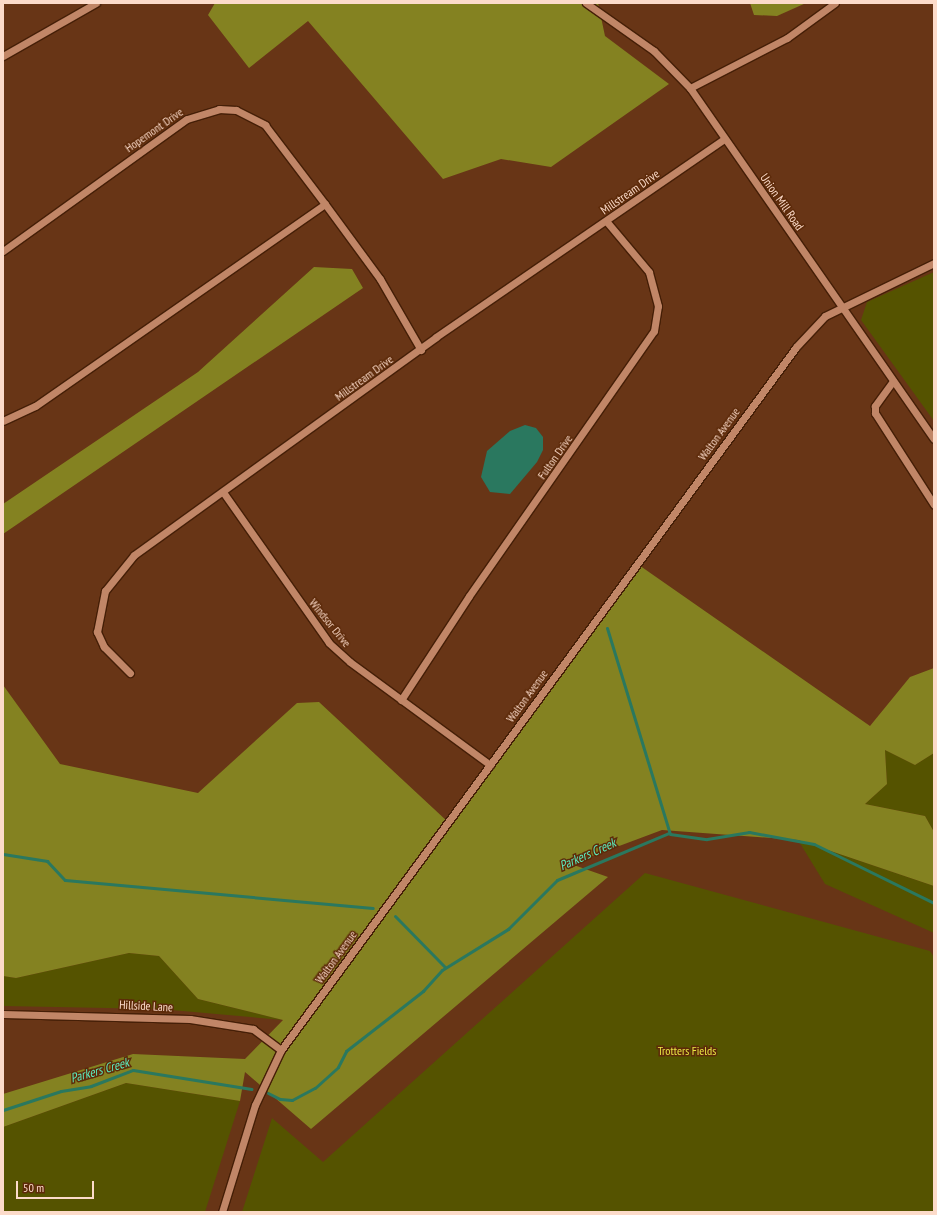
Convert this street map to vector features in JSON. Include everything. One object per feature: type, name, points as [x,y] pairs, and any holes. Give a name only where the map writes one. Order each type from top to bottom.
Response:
[{"type":"street","points":[[3,56],[96,3]]},
{"type":"street","name":"Union Mill Road","points":[[586,3],[654,51],[690,88],[934,439]]},
{"type":"street","points":[[690,88],[787,38],[835,3]]},
{"type":"street","name":"Hopemont Drive","points":[[3,251],[187,119],[219,109],[236,110],[265,125],[325,204],[396,305],[421,350]]},
{"type":"street","name":"Millstream Drive","points":[[130,673],[104,647],[97,632],[105,591],[134,555],[421,350],[607,222],[724,138]]},
{"type":"street","points":[[3,421],[35,406],[325,204]]},
{"type":"street","name":"Fulton Drive","points":[[402,700],[469,596],[654,331],[658,306],[650,272],[607,222]]},
{"type":"street","name":"Walton Avenue","points":[[222,1212],[255,1105],[281,1050],[796,347],[815,324],[842,308],[934,263]]},
{"type":"street","points":[[893,381],[875,406],[875,413],[934,505]]},
{"type":"street","name":"Windsor Drive","points":[[223,492],[329,643],[402,700],[490,765]]},
{"type":"street","name":"Hillside Lane","points":[[3,1014],[190,1019],[253,1029],[281,1050]]},
{"type":"green space","points":[[934,272],[934,421],[861,320],[867,302]]},
{"type":"green space","points":[[885,750],[915,765],[934,753],[934,832],[925,816],[865,804],[887,784]]},
{"type":"green space","points":[[798,840],[934,886],[934,933],[825,884]]},
{"type":"green space","name":"Trotters Fields","points":[[645,873],[930,951],[934,957],[934,1212],[242,1212],[272,1118],[323,1162]]},
{"type":"green space","points":[[129,953],[159,956],[198,999],[283,1020],[160,1009],[3,1006],[3,976],[16,978]]},
{"type":"green space","points":[[126,1083],[240,1101],[205,1212],[3,1212],[3,1127]]},
{"type":"shaded area","points":[[215,3],[598,3],[605,36],[669,84],[551,167],[501,159],[443,179],[308,21],[249,68],[208,15]]},
{"type":"shaded area","points":[[750,3],[806,3],[777,16],[754,15]]},
{"type":"shaded area","points":[[314,267],[352,269],[363,288],[3,534],[3,504],[198,372]]},
{"type":"shaded area","points":[[525,425],[536,428],[543,437],[543,450],[537,462],[510,494],[490,492],[481,477],[487,451],[510,431]]},
{"type":"shaded area","points":[[636,563],[870,726],[910,677],[934,668],[934,753],[915,765],[885,750],[887,784],[865,804],[925,816],[934,832],[934,886],[798,840],[662,830],[571,864],[608,877],[311,1129],[245,1072],[240,1101],[126,1083],[3,1127],[3,1094],[133,1054],[245,1059],[283,1020],[198,999],[159,956],[129,953],[16,978],[3,976],[3,685],[60,764],[198,793],[297,703],[319,702],[448,822]]},
{"type":"waterway","name":"Parkers Creek","points":[[607,628],[670,834],[707,839],[749,832],[814,844],[934,903]]},
{"type":"waterway","name":"Parkers Creek","points":[[268,1093],[280,1099],[292,1100],[315,1088],[338,1067],[346,1051],[423,991],[442,970],[508,929],[557,880],[669,833]]},
{"type":"waterway","points":[[3,854],[47,861],[65,880],[373,908]]},
{"type":"waterway","points":[[395,916],[445,967]]},
{"type":"waterway","name":"Parkers Creek","points":[[3,1110],[61,1091],[91,1086],[133,1070],[251,1089]]}]
